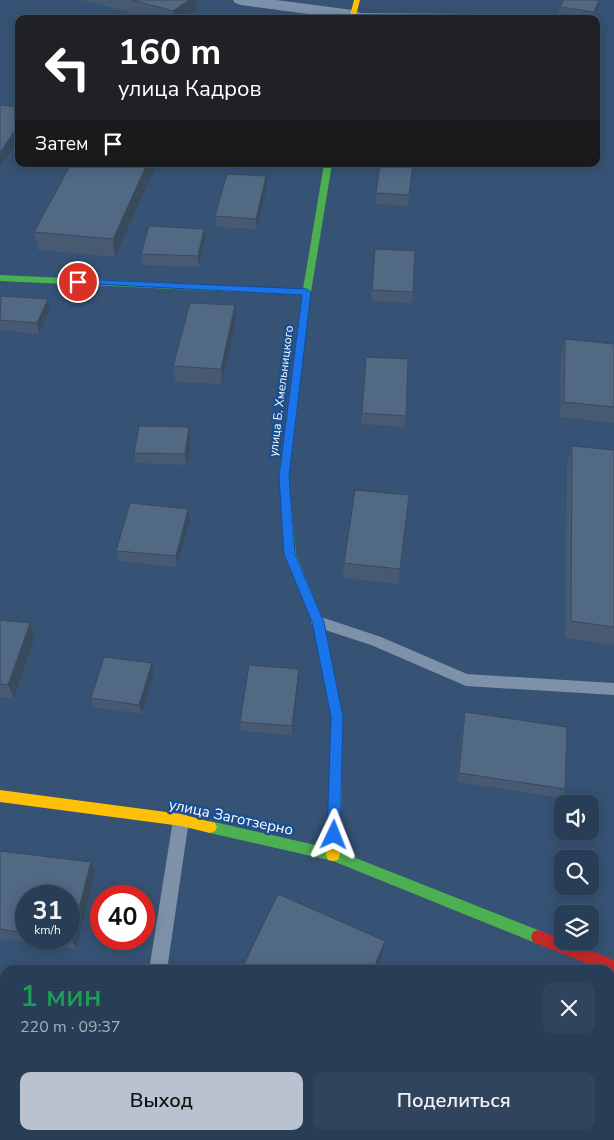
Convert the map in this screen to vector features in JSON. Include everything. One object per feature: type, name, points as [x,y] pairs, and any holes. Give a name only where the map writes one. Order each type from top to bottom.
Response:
[{"type":"street","points":[[241,0],[339,15]]},
{"type":"street","points":[[353,15],[358,0]]},
{"type":"street","name":"улица Б. Хмельницкого","points":[[328,167],[307,292],[284,477],[290,554],[318,622],[337,717],[333,855]]},
{"type":"street","points":[[0,278],[307,292]]},
{"type":"street","name":"улица Заготзерно","points":[[0,796],[181,820],[333,855],[609,965]]},
{"type":"lane","points":[[318,622],[376,641],[466,680],[614,690]]},
{"type":"lane","points":[[159,965],[181,820]]},
{"type":"building","points":[[132,0],[189,0],[173,11]]},
{"type":"building","points":[[563,0],[599,0],[594,12],[560,7]]},
{"type":"building","points":[[0,105],[15,107],[15,130],[0,153]]},
{"type":"building","points":[[69,167],[146,167],[113,239],[34,232]]},
{"type":"building","points":[[380,167],[413,167],[409,195],[376,193]]},
{"type":"building","points":[[227,174],[266,176],[256,219],[215,216]]},
{"type":"building","points":[[149,226],[204,229],[198,256],[141,254]]},
{"type":"building","points":[[375,249],[415,251],[413,292],[372,290]]},
{"type":"building","points":[[1,296],[48,299],[37,323],[0,320]]},
{"type":"building","points":[[190,303],[235,305],[221,369],[173,366]]},
{"type":"building","points":[[565,339],[614,344],[614,407],[564,402]]},
{"type":"building","points":[[366,357],[408,359],[406,416],[362,413]]},
{"type":"building","points":[[139,426],[189,427],[185,454],[134,453]]},
{"type":"building","points":[[572,446],[614,450],[614,627],[571,621]]},
{"type":"building","points":[[355,490],[409,495],[400,569],[344,563]]},
{"type":"building","points":[[130,503],[188,509],[176,556],[116,551]]},
{"type":"building","points":[[0,620],[30,623],[8,685],[0,684]]},
{"type":"building","points":[[104,657],[152,663],[139,705],[91,698]]},
{"type":"building","points":[[249,665],[299,669],[292,726],[240,722]]},
{"type":"building","points":[[465,712],[567,727],[565,789],[459,773]]},
{"type":"building","points":[[0,851],[91,862],[80,904],[80,885],[15,885],[15,931],[0,929]]},
{"type":"building","points":[[278,894],[385,941],[375,965],[243,965]]},
{"type":"traffic: fast","points":[[328,167],[307,292],[284,477],[290,554],[318,622],[337,717],[336,768]]},
{"type":"traffic: fast","points":[[0,278],[307,292]]},
{"type":"traffic: fast","points":[[210,827],[333,855],[538,937]]},
{"type":"traffic: slow","points":[[353,15],[357,0]]},
{"type":"traffic: slow","points":[[333,855],[336,768]]},
{"type":"traffic: slow","points":[[0,796],[181,820],[210,827]]},
{"type":"traffic: jam","points":[[538,937],[609,965]]},
{"type":"route","points":[[78,282],[307,292],[284,477],[290,554],[318,622],[337,717],[334,835]]}]
